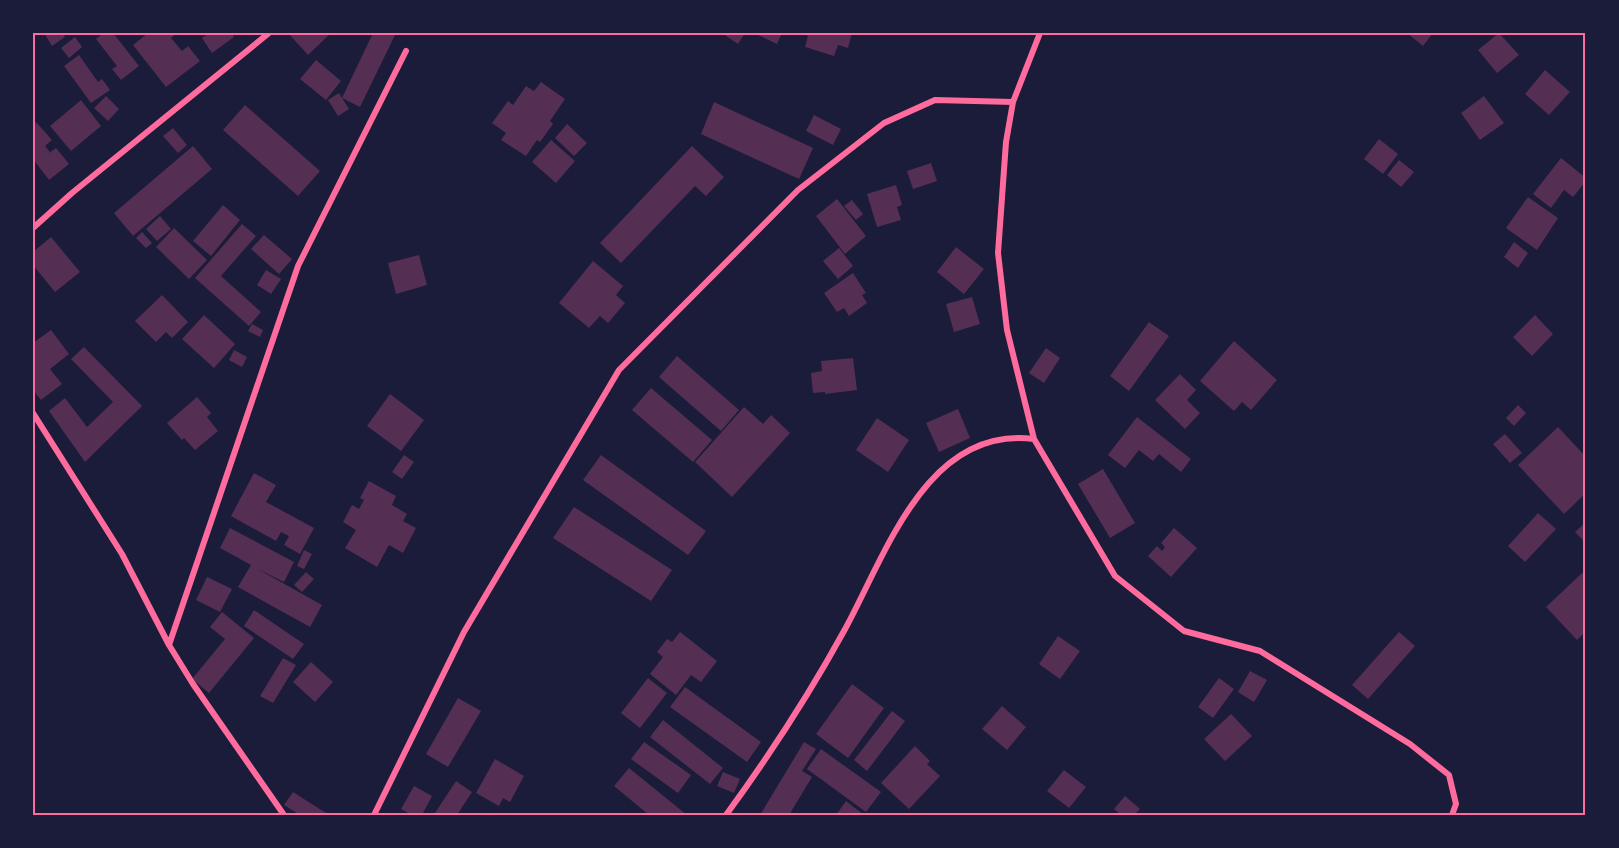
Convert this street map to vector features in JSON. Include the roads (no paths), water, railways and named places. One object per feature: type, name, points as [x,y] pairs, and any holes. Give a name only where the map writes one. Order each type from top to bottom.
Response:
[{"type":"street","points":[[33,228],[72,193],[269,33]]},
{"type":"street","points":[[1040,33],[1013,102],[1006,142],[998,253],[1007,330],[1034,439],[1115,576],[1184,631],[1260,651],[1410,744],[1449,774],[1456,804],[1452,815]]},
{"type":"street","points":[[169,645],[298,266],[406,51]]},
{"type":"street","points":[[374,815],[464,632],[619,370],[798,190],[884,123],[934,100],[1013,102]]},
{"type":"street","points":[[33,413],[122,554],[169,645],[193,684],[284,815]]},
{"type":"street","points":[[726,815],[773,750],[844,631],[896,528],[921,492],[955,459],[988,442],[1014,436],[1034,439]]}]
